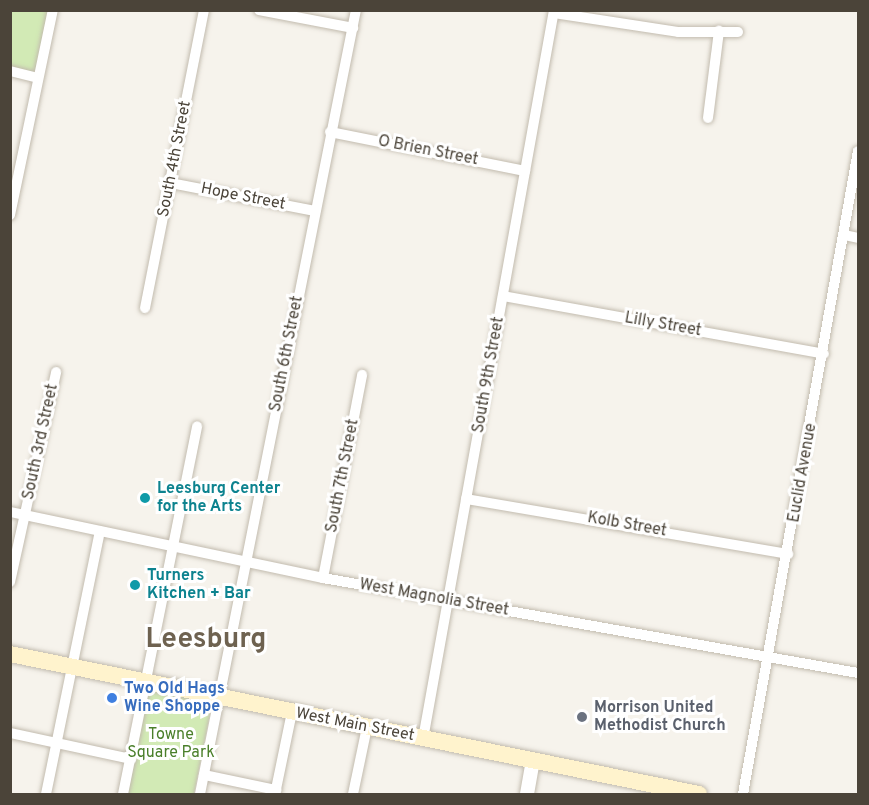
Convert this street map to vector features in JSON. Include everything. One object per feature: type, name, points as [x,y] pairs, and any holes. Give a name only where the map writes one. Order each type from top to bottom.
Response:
[{"type":"main road","name":"West Main Street","points":[[10,654],[699,795]]},
{"type":"street","points":[[10,215],[53,10]]},
{"type":"street","name":"South 4th Street","points":[[146,308],[204,10]]},
{"type":"street","points":[[259,10],[353,28]]},
{"type":"street","name":"South 6th Street","points":[[200,795],[356,10]]},
{"type":"street","points":[[554,12],[678,32],[738,32]]},
{"type":"street","name":"South 9th Street","points":[[423,739],[554,12]]},
{"type":"street","points":[[708,118],[718,32]]},
{"type":"street","points":[[10,71],[38,78]]},
{"type":"street","name":"O Brien Street","points":[[330,132],[525,171]]},
{"type":"street","name":"Euclid Avenue","points":[[743,795],[824,354],[858,151]]},
{"type":"street","name":"Hope Street","points":[[171,183],[315,211]]},
{"type":"street","points":[[844,235],[858,238]]},
{"type":"street","name":"Lilly Street","points":[[503,296],[824,354]]},
{"type":"street","name":"South 3rd Street","points":[[10,582],[56,372]]},
{"type":"street","name":"South 7th Street","points":[[323,578],[363,375]]},
{"type":"street","points":[[123,795],[175,547],[197,426]]},
{"type":"street","name":"Kolb Street","points":[[466,500],[788,554]]},
{"type":"street","name":"West Magnolia Street","points":[[10,513],[323,578],[858,673]]},
{"type":"street","points":[[46,795],[100,531]]},
{"type":"street","points":[[204,775],[276,792],[292,712]]},
{"type":"street","points":[[353,795],[367,727]]},
{"type":"street","points":[[10,733],[131,759]]},
{"type":"street","points":[[527,795],[533,761]]},
{"type":"green space","points":[[10,11],[51,11],[39,77],[11,72]]},
{"type":"green space","name":"Towne Square Park","points":[[149,689],[212,704],[194,794],[128,794]]},
{"type":"place","name":"Leesburg Center for the Arts","points":[[145,498]]},
{"type":"place","name":"Turners Kitchen + Bar","points":[[135,585]]},
{"type":"place","name":"Two Old Hags Wine Shoppe","points":[[112,698]]},
{"type":"place","name":"Morrison United Methodist Church","points":[[582,717]]},
{"type":"district","name":"Leesburg","points":[[206,640]]}]
